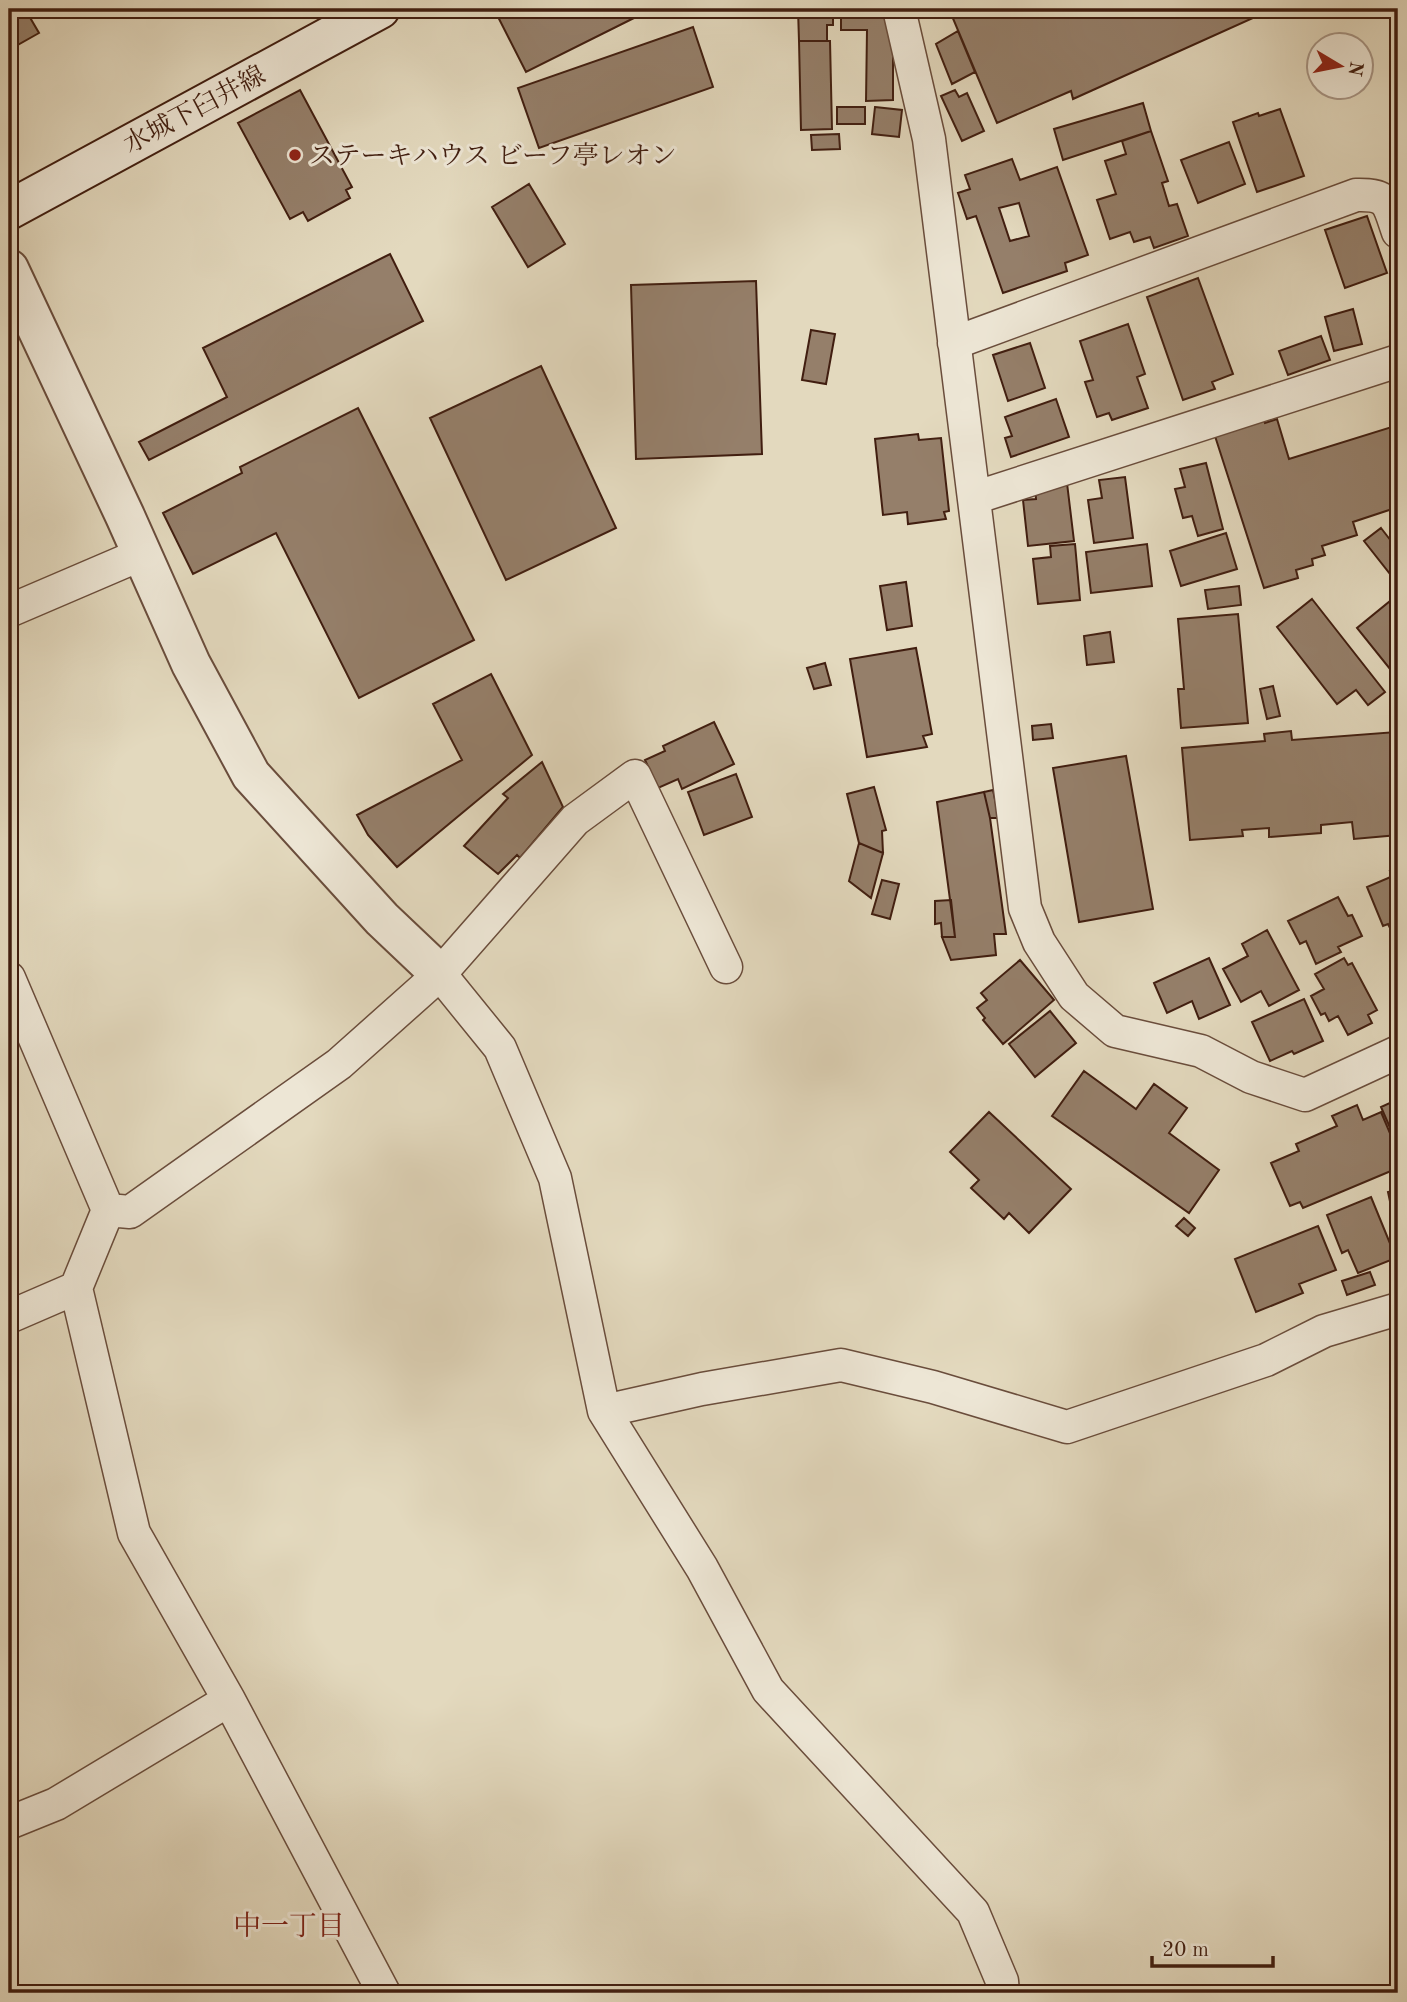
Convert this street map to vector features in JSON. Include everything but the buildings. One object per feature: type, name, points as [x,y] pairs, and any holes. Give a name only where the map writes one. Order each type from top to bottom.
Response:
[{"type":"street","name":"水城下臼井線","points":[[9,210],[380,9]]},
{"type":"street","points":[[899,9],[929,139],[1025,908],[1040,942],[1074,996],[1115,1031],[1201,1051],[1251,1077],[1305,1095],[1398,1052]]},
{"type":"street","points":[[954,343],[1356,195],[1375,194],[1387,203],[1398,232]]},
{"type":"street","points":[[9,269],[191,664],[251,775],[382,919],[440,974],[500,1048],[555,1178],[604,1411],[702,1568],[768,1690],[973,1912],[1002,1981],[1003,1993]]},
{"type":"street","points":[[974,498],[1398,361]]},
{"type":"street","points":[[9,611],[142,554]]},
{"type":"street","points":[[108,1210],[130,1212],[339,1064],[440,974],[575,821],[635,776],[726,967]]},
{"type":"street","points":[[9,978],[108,1210],[76,1288],[134,1532],[229,1700],[384,1993]]},
{"type":"street","points":[[9,1317],[76,1288]]},
{"type":"street","points":[[604,1411],[702,1389],[841,1365],[933,1387],[1067,1427],[1266,1360],[1324,1331],[1398,1309]]},
{"type":"street","points":[[9,1823],[56,1804],[229,1700]]},
{"type":"place","name":"ステーキハウス ビーフ亭レオン","points":[[295,155]]},
{"type":"district","name":"中一丁目","points":[[289,1925]]}]
